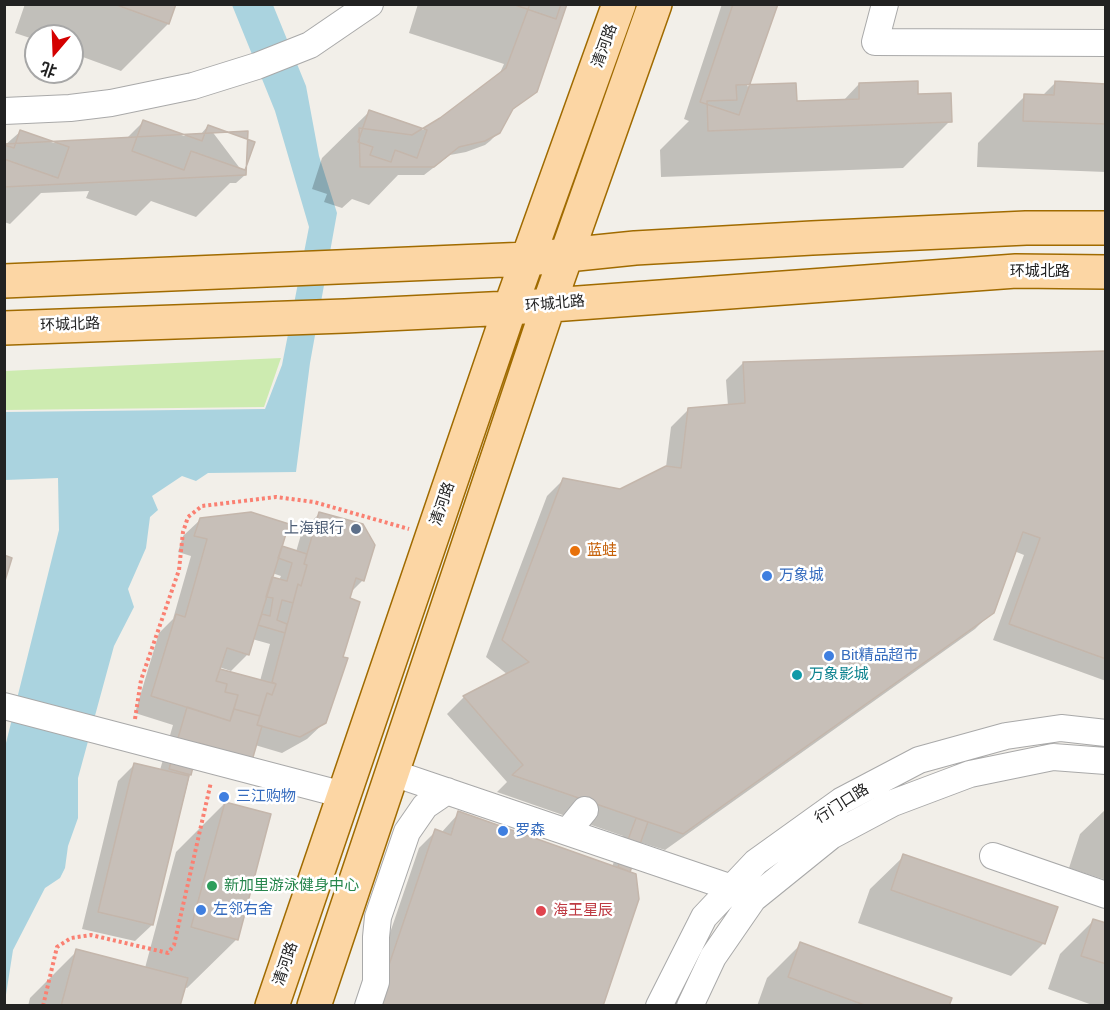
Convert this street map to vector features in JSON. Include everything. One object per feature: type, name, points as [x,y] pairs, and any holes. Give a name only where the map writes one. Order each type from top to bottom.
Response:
[{"type":"main road","name":"清河路","points":[[272,1005],[510,308],[620,4]]},
{"type":"main road","points":[[314,1005],[549,304],[655,4]]},
{"type":"main road","points":[[4,281],[566,257],[635,248],[812,238],[1026,228],[1106,228]]},
{"type":"main road","name":"环城北路","points":[[4,327],[345,316],[510,308],[1016,271],[1106,273]]},
{"type":"street","points":[[4,111],[70,108],[111,103],[193,86],[257,66],[310,45],[370,4]]},
{"type":"street","points":[[885,4],[875,42],[1106,43]]},
{"type":"street","points":[[4,706],[344,795]]},
{"type":"street","name":"行门口路","points":[[659,1005],[704,917],[756,862],[841,801],[919,760],[1017,734],[1061,728],[1106,733]]},
{"type":"street","name":"行门口路","points":[[690,1005],[713,957],[753,899],[831,836],[893,803],[970,774],[1053,757],[1106,760]]},
{"type":"street","points":[[393,772],[732,888]]},
{"type":"street","points":[[368,1005],[376,982],[378,917],[407,832],[425,806],[447,791]]},
{"type":"street","points":[[567,832],[585,810]]},
{"type":"street","points":[[993,856],[1106,895]]},
{"type":"path","points":[[134,721],[141,680],[179,570],[183,532],[188,517],[202,506],[276,496],[314,501],[412,530]]},
{"type":"path","points":[[43,1005],[57,947],[71,938],[91,935],[168,953],[174,945],[213,775]]},
{"type":"green space","points":[[281,358],[264,407],[5,410],[5,371]]},
{"type":"water","points":[[232,5],[273,5],[306,86],[319,156],[337,213],[310,363],[296,472],[208,473],[196,481],[182,476],[152,496],[158,510],[150,517],[146,548],[128,589],[134,607],[114,646],[78,778],[78,818],[68,846],[65,868],[60,878],[45,888],[13,950],[5,1001],[5,747],[59,530],[58,478],[5,480],[5,412],[265,409],[282,365],[309,227],[275,111]]},
{"type":"building","points":[[114,4],[176,4],[169,24]]},
{"type":"building","points":[[512,4],[561,4],[556,19]]},
{"type":"building","points":[[530,4],[567,4],[537,92],[513,109],[500,133],[485,141],[459,147],[434,167],[360,167],[359,128],[412,135],[440,118],[506,68]]},
{"type":"building","points":[[733,4],[778,4],[739,115],[700,102]]},
{"type":"building","points":[[918,81],[918,94],[951,93],[952,122],[708,131],[707,101],[737,100],[736,85],[796,83],[797,101],[859,99],[859,83]]},
{"type":"building","points":[[1055,81],[1106,84],[1106,124],[1023,121],[1024,94],[1054,95]]},
{"type":"building","points":[[369,110],[427,130],[417,158],[395,150],[391,162],[370,155],[373,147],[358,142]]},
{"type":"building","points":[[143,120],[202,141],[208,125],[255,142],[245,170],[191,151],[184,170],[132,151]]},
{"type":"building","points":[[20,130],[69,147],[58,178],[4,159],[4,145],[14,148]]},
{"type":"building","points":[[248,131],[246,175],[4,187],[4,144]]},
{"type":"building","name":"万象城","points":[[1106,351],[1106,659],[1009,624],[1040,538],[1023,532],[994,613],[683,834],[512,775],[523,765],[463,696],[529,662],[502,640],[563,478],[620,489],[666,466],[681,468],[688,408],[745,403],[743,362]]},
{"type":"building","points":[[251,512],[289,524],[249,655],[227,648],[216,681],[227,684],[225,692],[238,695],[230,721],[151,696],[176,614],[185,617],[207,539],[194,536],[200,518]]},
{"type":"building","points":[[319,512],[363,524],[375,545],[364,581],[356,578],[350,598],[360,602],[343,657],[348,658],[326,723],[300,737],[257,725],[267,693],[272,695],[276,684],[272,682],[298,584],[301,586],[307,565],[304,564]]},
{"type":"building","points":[[282,546],[307,554],[304,564],[307,565],[301,586],[298,584],[293,603],[282,600],[277,620],[287,624],[285,633],[258,625],[262,614],[270,616],[273,598],[266,597],[272,577],[287,581],[292,563],[278,558]]},
{"type":"building","points":[[4,555],[12,558],[4,584]]},
{"type":"building","points":[[220,669],[276,684],[272,695],[267,693],[260,716],[234,709],[238,695],[225,692],[227,684],[216,681]]},
{"type":"building","points":[[187,707],[230,721],[234,709],[260,716],[257,725],[262,726],[251,764],[222,750],[199,743],[191,775],[169,769]]},
{"type":"building","points":[[134,763],[189,776],[153,925],[98,912]]},
{"type":"building","points":[[225,802],[271,814],[238,940],[191,927]]},
{"type":"building","points":[[458,811],[636,874],[639,899],[603,1006],[375,1006],[435,829],[451,835]]},
{"type":"building","points":[[636,818],[648,822],[630,872],[618,867]]},
{"type":"building","points":[[903,854],[1058,907],[1045,944],[891,890]]},
{"type":"building","points":[[1093,919],[1106,923],[1106,964],[1081,956]]},
{"type":"building","points":[[800,942],[952,998],[949,1006],[867,1006],[788,977]]},
{"type":"building","points":[[76,949],[188,978],[180,1006],[61,1006]]},
{"type":"place","name":"上海银行","points":[[356,529]]},
{"type":"place","name":"蓝蛙","points":[[575,551]]},
{"type":"place","name":"万象城","points":[[767,576]]},
{"type":"place","name":"Bit精品超市","points":[[829,656]]},
{"type":"place","name":"万象影城","points":[[797,675]]},
{"type":"place","name":"三江购物","points":[[224,797]]},
{"type":"place","name":"罗森","points":[[503,831]]},
{"type":"place","name":"新加里游泳健身中心","points":[[212,886]]},
{"type":"place","name":"左邻右舍","points":[[201,910]]},
{"type":"place","name":"海王星辰","points":[[541,911]]}]
